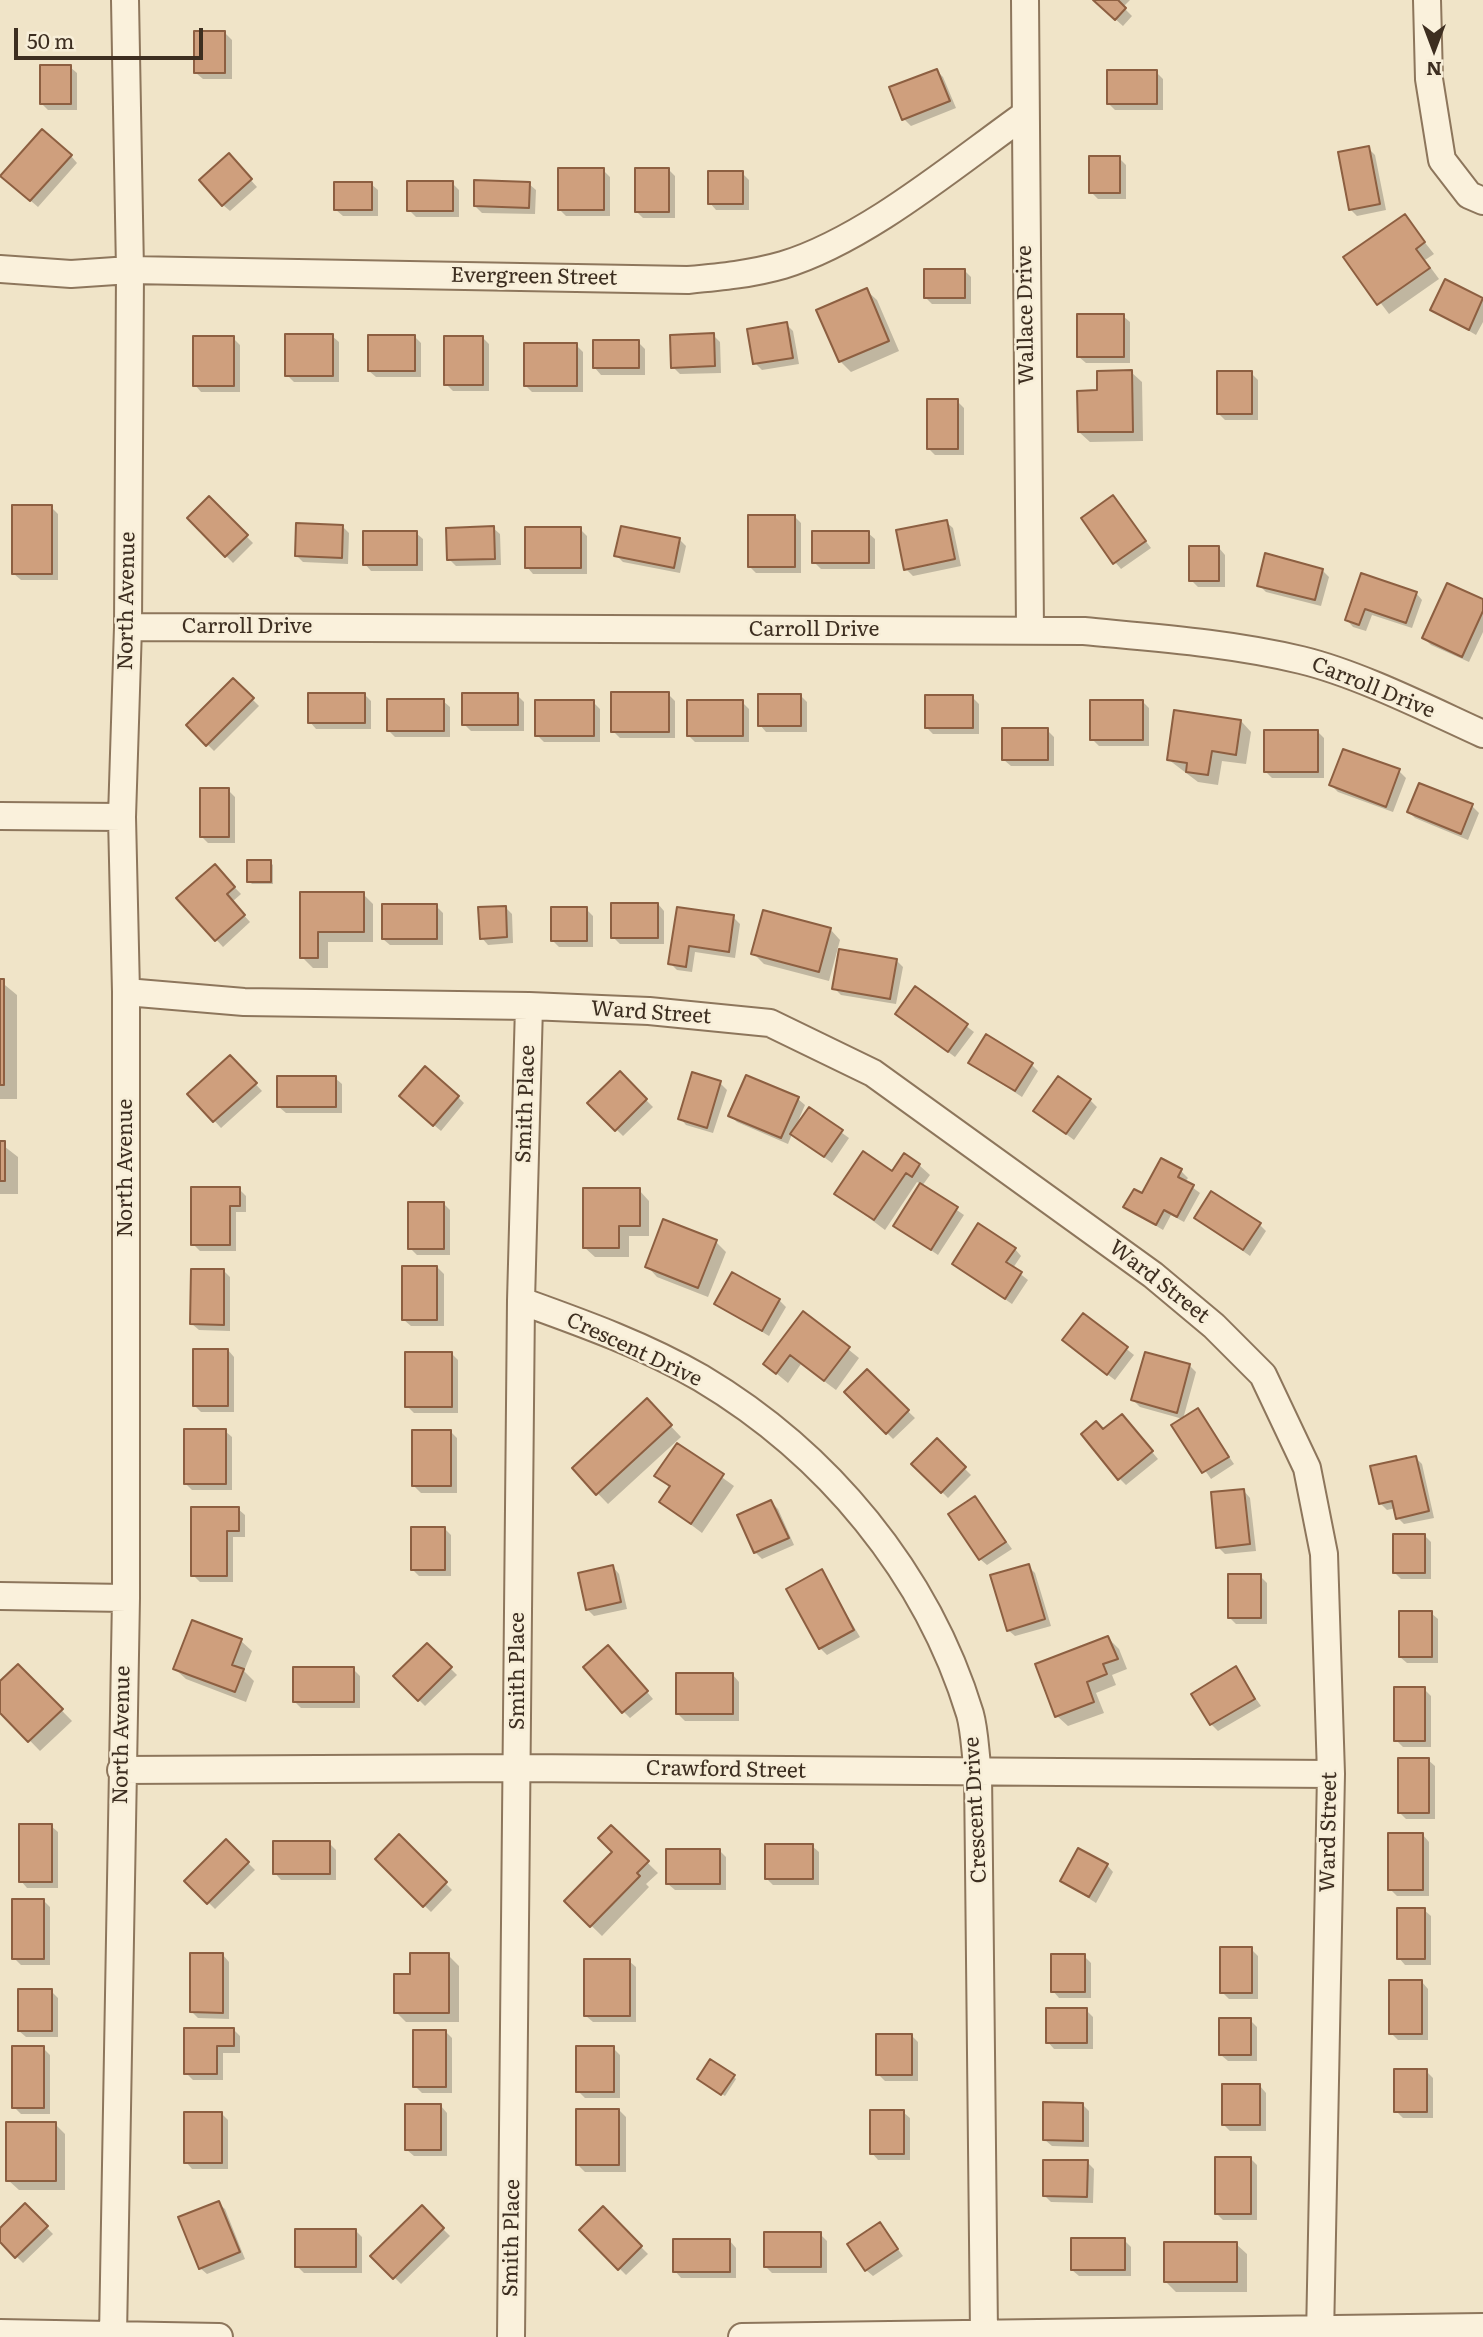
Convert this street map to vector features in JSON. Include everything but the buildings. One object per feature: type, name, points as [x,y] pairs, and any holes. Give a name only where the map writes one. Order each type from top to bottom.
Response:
[{"type":"street","name":"North Avenue","points":[[113,2335],[126,1598],[126,992],[122,817],[128,626],[130,270],[125,0]]},
{"type":"street","name":"Wallace Drive","points":[[1025,0],[1023,116],[1030,630]]},
{"type":"street","points":[[1427,0],[1429,79],[1442,160],[1469,195],[1483,201]]},
{"type":"street","name":"Evergreen Street","points":[[0,269],[71,274],[130,270],[688,280],[736,275],[784,264],[838,242],[897,205],[1023,116]]},
{"type":"street","name":"Carroll Drive","points":[[128,626],[1084,631],[1195,642],[1303,660],[1395,694],[1483,734]]},
{"type":"street","points":[[0,816],[122,817]]},
{"type":"street","name":"Ward Street","points":[[126,992],[244,1002],[529,1006],[662,1012],[770,1023],[873,1073],[1153,1275],[1214,1326],[1262,1374],[1307,1468],[1324,1554],[1331,1774],[1320,2333]]},
{"type":"street","name":"Smith Place","points":[[511,2337],[520,1301],[529,1006]]},
{"type":"street","name":"Crescent Drive","points":[[520,1301],[603,1331],[700,1378],[777,1431],[844,1492],[898,1562],[945,1647],[970,1717],[978,1772],[984,2333]]},
{"type":"street","points":[[0,1596],[126,1598]]},
{"type":"street","name":"Crawford Street","points":[[121,1770],[518,1768],[1331,1774]]},
{"type":"street","points":[[742,2337],[984,2333],[1320,2333],[1483,2327]]},
{"type":"street","points":[[0,2333],[219,2337]]}]
